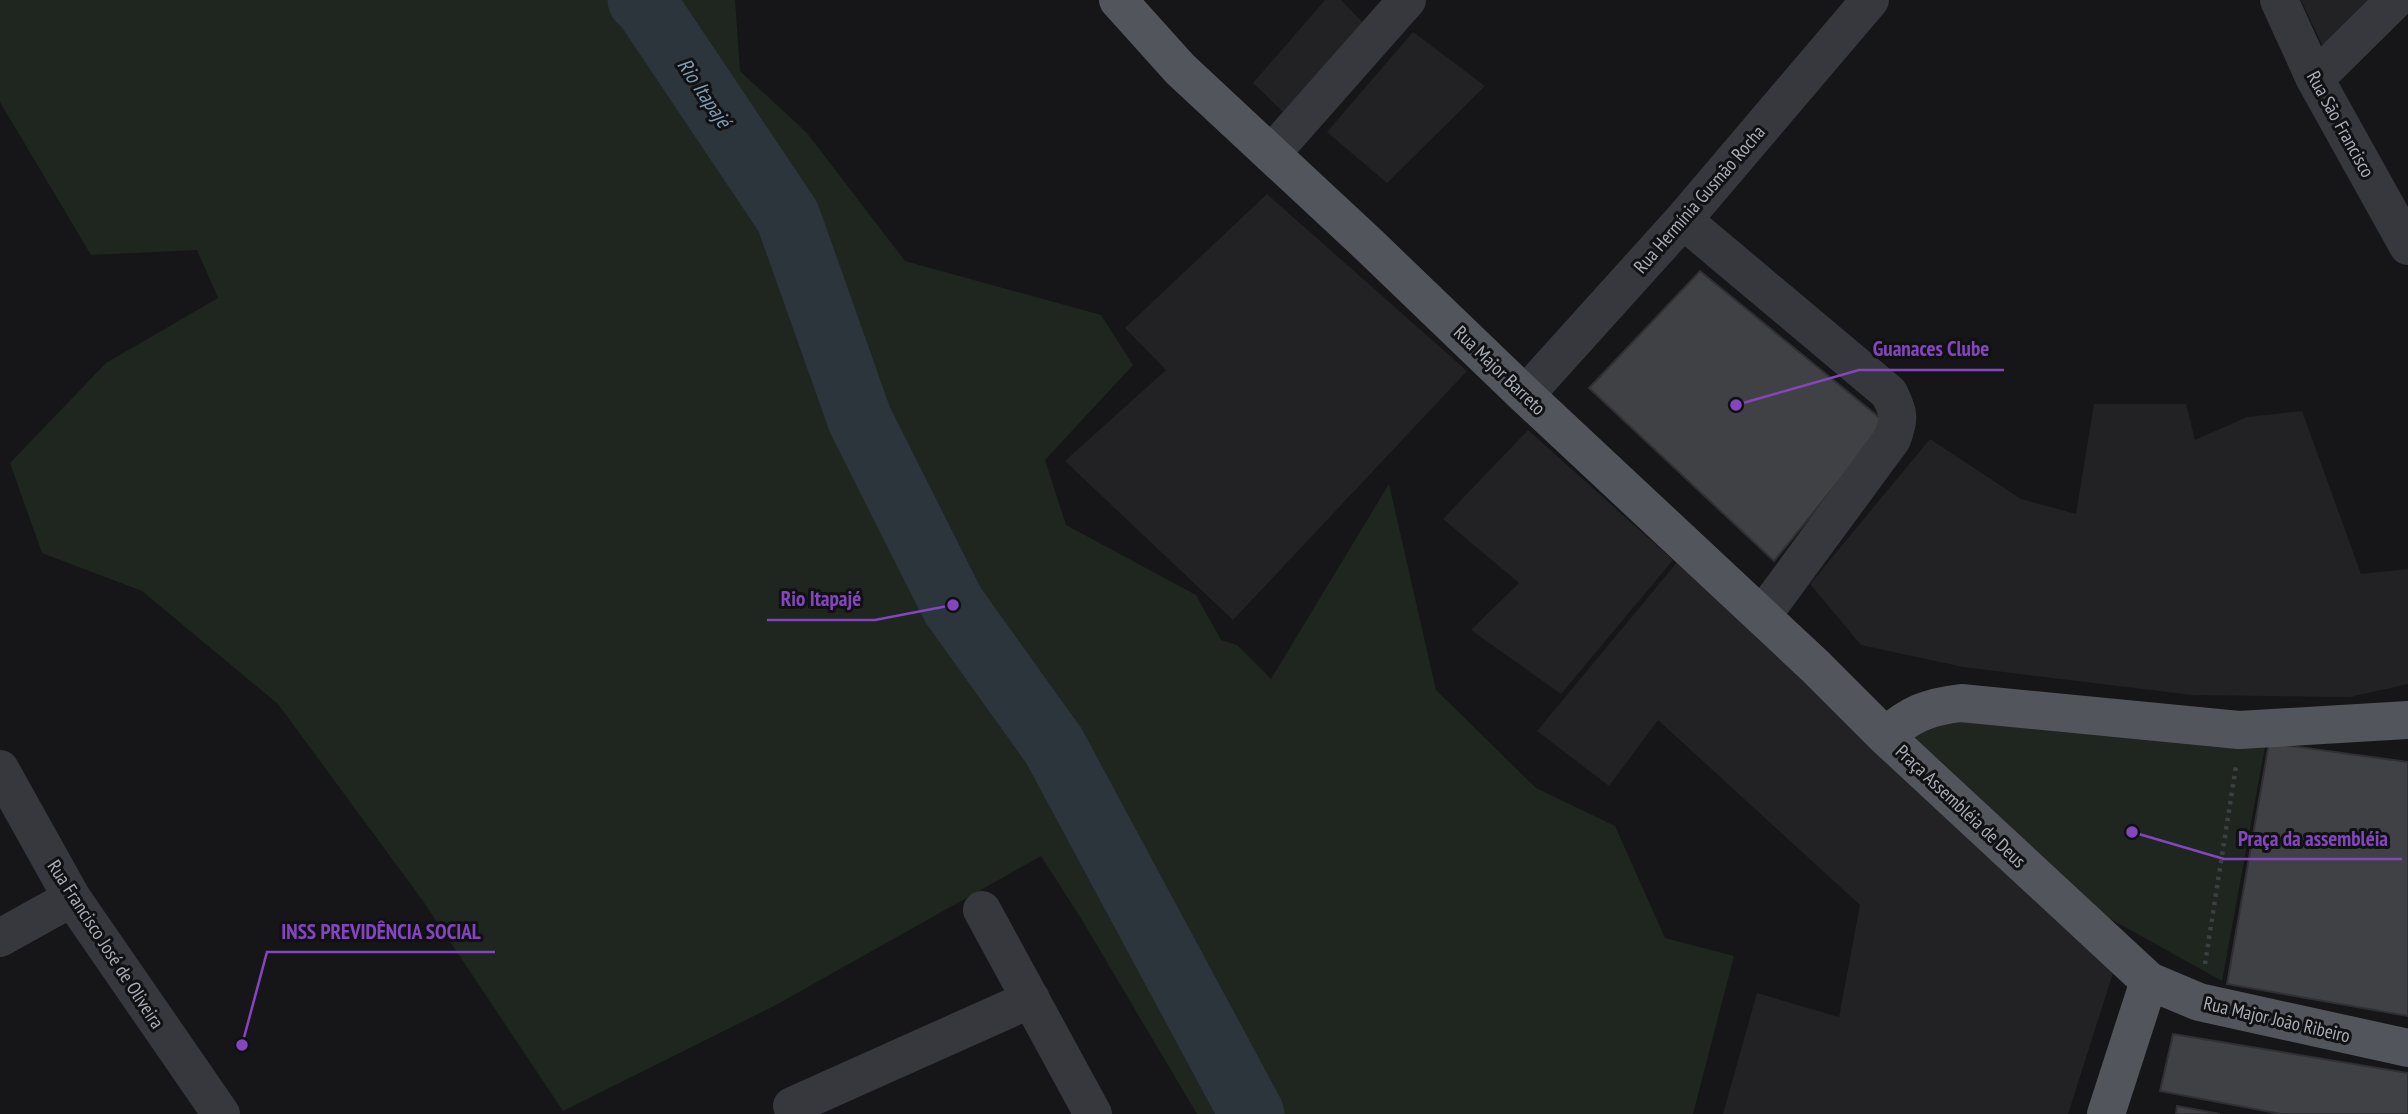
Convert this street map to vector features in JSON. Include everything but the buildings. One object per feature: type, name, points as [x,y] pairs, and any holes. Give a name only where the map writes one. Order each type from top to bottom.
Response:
[{"type":"main road","name":"Rua Major Barreto","points":[[1118,0],[1180,69],[1369,244],[1885,736]]},
{"type":"main road","name":"Praça Assembléia de Deus","points":[[2149,981],[1885,736],[1904,720],[1921,711],[1961,703],[2239,730],[2408,720]]},
{"type":"main road","name":"Rua Major João Ribeiro","points":[[2149,981],[2199,1002],[2408,1048]]},
{"type":"main road","points":[[2106,1114],[2149,981]]},
{"type":"street","points":[[1271,154],[1407,0]]},
{"type":"street","name":"Rua Hermínia Gusmão Rocha","points":[[1525,395],[1683,220],[1870,0]]},
{"type":"street","name":"Rua São Francisco","points":[[2279,0],[2315,79],[2408,246]]},
{"type":"street","points":[[2315,79],[2395,0]]},
{"type":"street","points":[[1683,220],[1889,393],[1899,420],[1892,439],[1762,616]]},
{"type":"street","name":"Rua Francisco José de Oliveira","points":[[0,769],[72,898],[221,1114]]},
{"type":"street","points":[[0,937],[72,898]]},
{"type":"street","points":[[982,910],[1093,1114]]},
{"type":"street","points":[[792,1106],[1031,999]]},
{"type":"path","points":[[2199,1002],[2236,766],[2239,730]]},
{"type":"shaded area","points":[[0,0],[735,0],[740,71],[807,133],[905,261],[1101,315],[1133,365],[1045,460],[1066,525],[1196,595],[1221,640],[1237,645],[1271,679],[1389,484],[1436,690],[1536,788],[1615,826],[1665,938],[1734,956],[1693,1114],[1197,1114],[1041,856],[774,1006],[563,1111],[423,901],[278,704],[142,591],[42,553],[10,463],[106,363],[218,298],[197,250],[91,255],[0,102]]},
{"type":"shaded area","points":[[1325,0],[1341,0],[1364,24],[1283,112],[1253,83]]},
{"type":"shaded area","points":[[2301,0],[2370,0],[2324,49]]},
{"type":"shaded area","points":[[1413,32],[1485,86],[1387,183],[1327,132]]},
{"type":"shaded area","points":[[1267,194],[1467,371],[1233,620],[1065,461],[1166,370],[1125,328]]},
{"type":"shaded area","points":[[2094,404],[2186,404],[2195,440],[2247,417],[2302,411],[2361,574],[2408,569],[2408,684],[2350,697],[2192,695],[1963,667],[1861,645],[1810,584],[1930,439],[2021,499],[2076,514]]},
{"type":"shaded area","points":[[1528,430],[1673,560],[1561,694],[1471,630],[1519,583],[1443,519]]},
{"type":"shaded area","points":[[1679,560],[2113,973],[2068,1114],[1723,1114],[1757,993],[1839,1017],[1860,905],[1658,720],[1609,786],[1537,731]]},
{"type":"shaded area","points":[[1930,713],[2265,747],[2222,981],[2107,917],[1912,738]]},
{"type":"waterway","name":"Rio Itapajé","points":[[640,0],[644,2],[788,217],[860,420],[953,605],[1054,746],[1252,1114]]},
{"type":"place","name":"Guanaces Clube","points":[[1736,405]]},
{"type":"place","name":"Rio Itapajé","points":[[953,605]]},
{"type":"place","name":"Praça da assembléia","points":[[2132,832]]},
{"type":"place","name":"INSS PREVIDÊNCIA SOCIAL","points":[[242,1045]]}]
